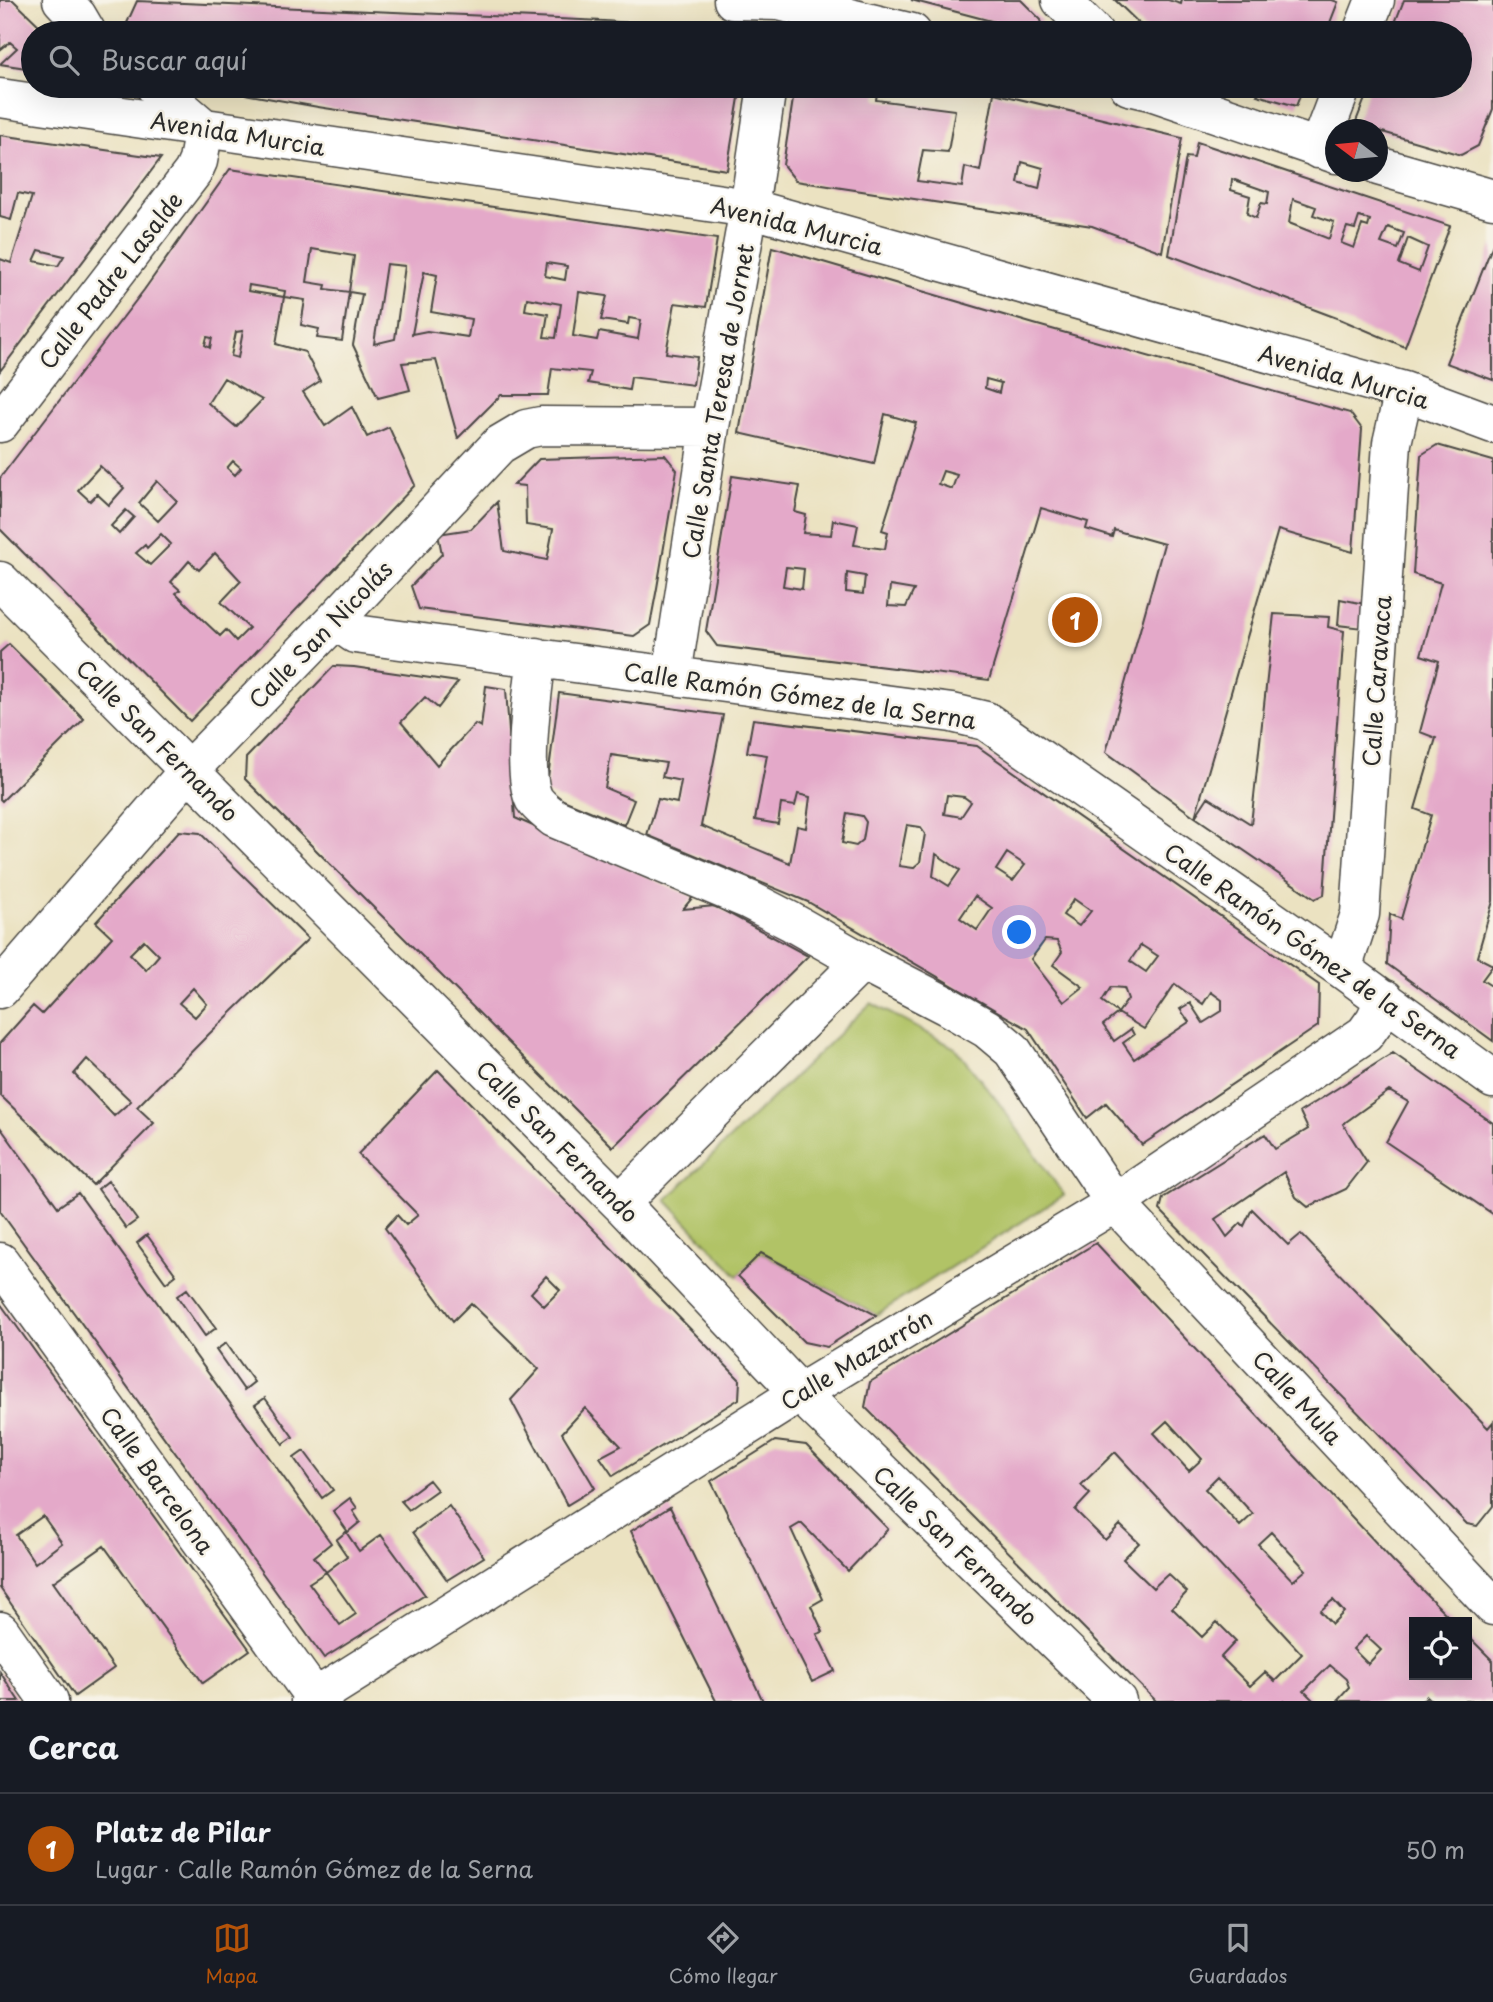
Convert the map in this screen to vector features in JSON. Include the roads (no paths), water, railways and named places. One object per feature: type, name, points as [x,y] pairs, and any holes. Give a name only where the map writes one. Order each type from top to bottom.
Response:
[{"type":"street","points":[[733,0],[777,11],[838,21]]},
{"type":"street","points":[[1061,0],[1082,21]]},
{"type":"street","points":[[1367,21],[1375,0]]},
{"type":"street","name":"Avenida Murcia","points":[[0,98],[94,98],[204,128],[749,208],[1404,391],[1493,424]]},
{"type":"street","points":[[169,98],[204,128]]},
{"type":"street","name":"Calle Santa Teresa de Jornet","points":[[672,675],[765,98]]},
{"type":"street","points":[[1171,98],[1325,150]]},
{"type":"street","points":[[1334,119],[1339,98]]},
{"type":"street","name":"Calle Padre Lasalde","points":[[0,423],[193,172],[204,128]]},
{"type":"street","points":[[1388,169],[1491,193]]},
{"type":"street","name":"Calle Caravaca","points":[[1342,969],[1360,914],[1392,443],[1404,391]]},
{"type":"street","name":"Calle San Nicolás","points":[[0,989],[189,769],[335,620],[499,445],[512,435],[541,426],[710,428]]},
{"type":"street","name":"Calle San Fernando","points":[[0,581],[620,1203],[800,1392],[1116,1701]]},
{"type":"street","name":"Calle Ramón Gómez de la Serna","points":[[335,620],[355,634],[952,713],[986,721],[1342,969],[1493,1079]]},
{"type":"street","name":"Calle Mula","points":[[537,657],[529,769],[530,788],[541,808],[554,818],[749,900],[987,1029],[1012,1050],[1115,1203],[1488,1591]]},
{"type":"street","points":[[620,1203],[862,962]]},
{"type":"street","name":"Calle Mazarrón","points":[[313,1700],[800,1392],[1115,1203],[1364,1034],[1375,1020],[1384,999]]},
{"type":"street","name":"Calle Barcelona","points":[[0,1262],[313,1700]]},
{"type":"street","points":[[0,1631],[49,1701]]},
{"type":"place","name":"Platz de Pilar","points":[[1075,620]]}]
